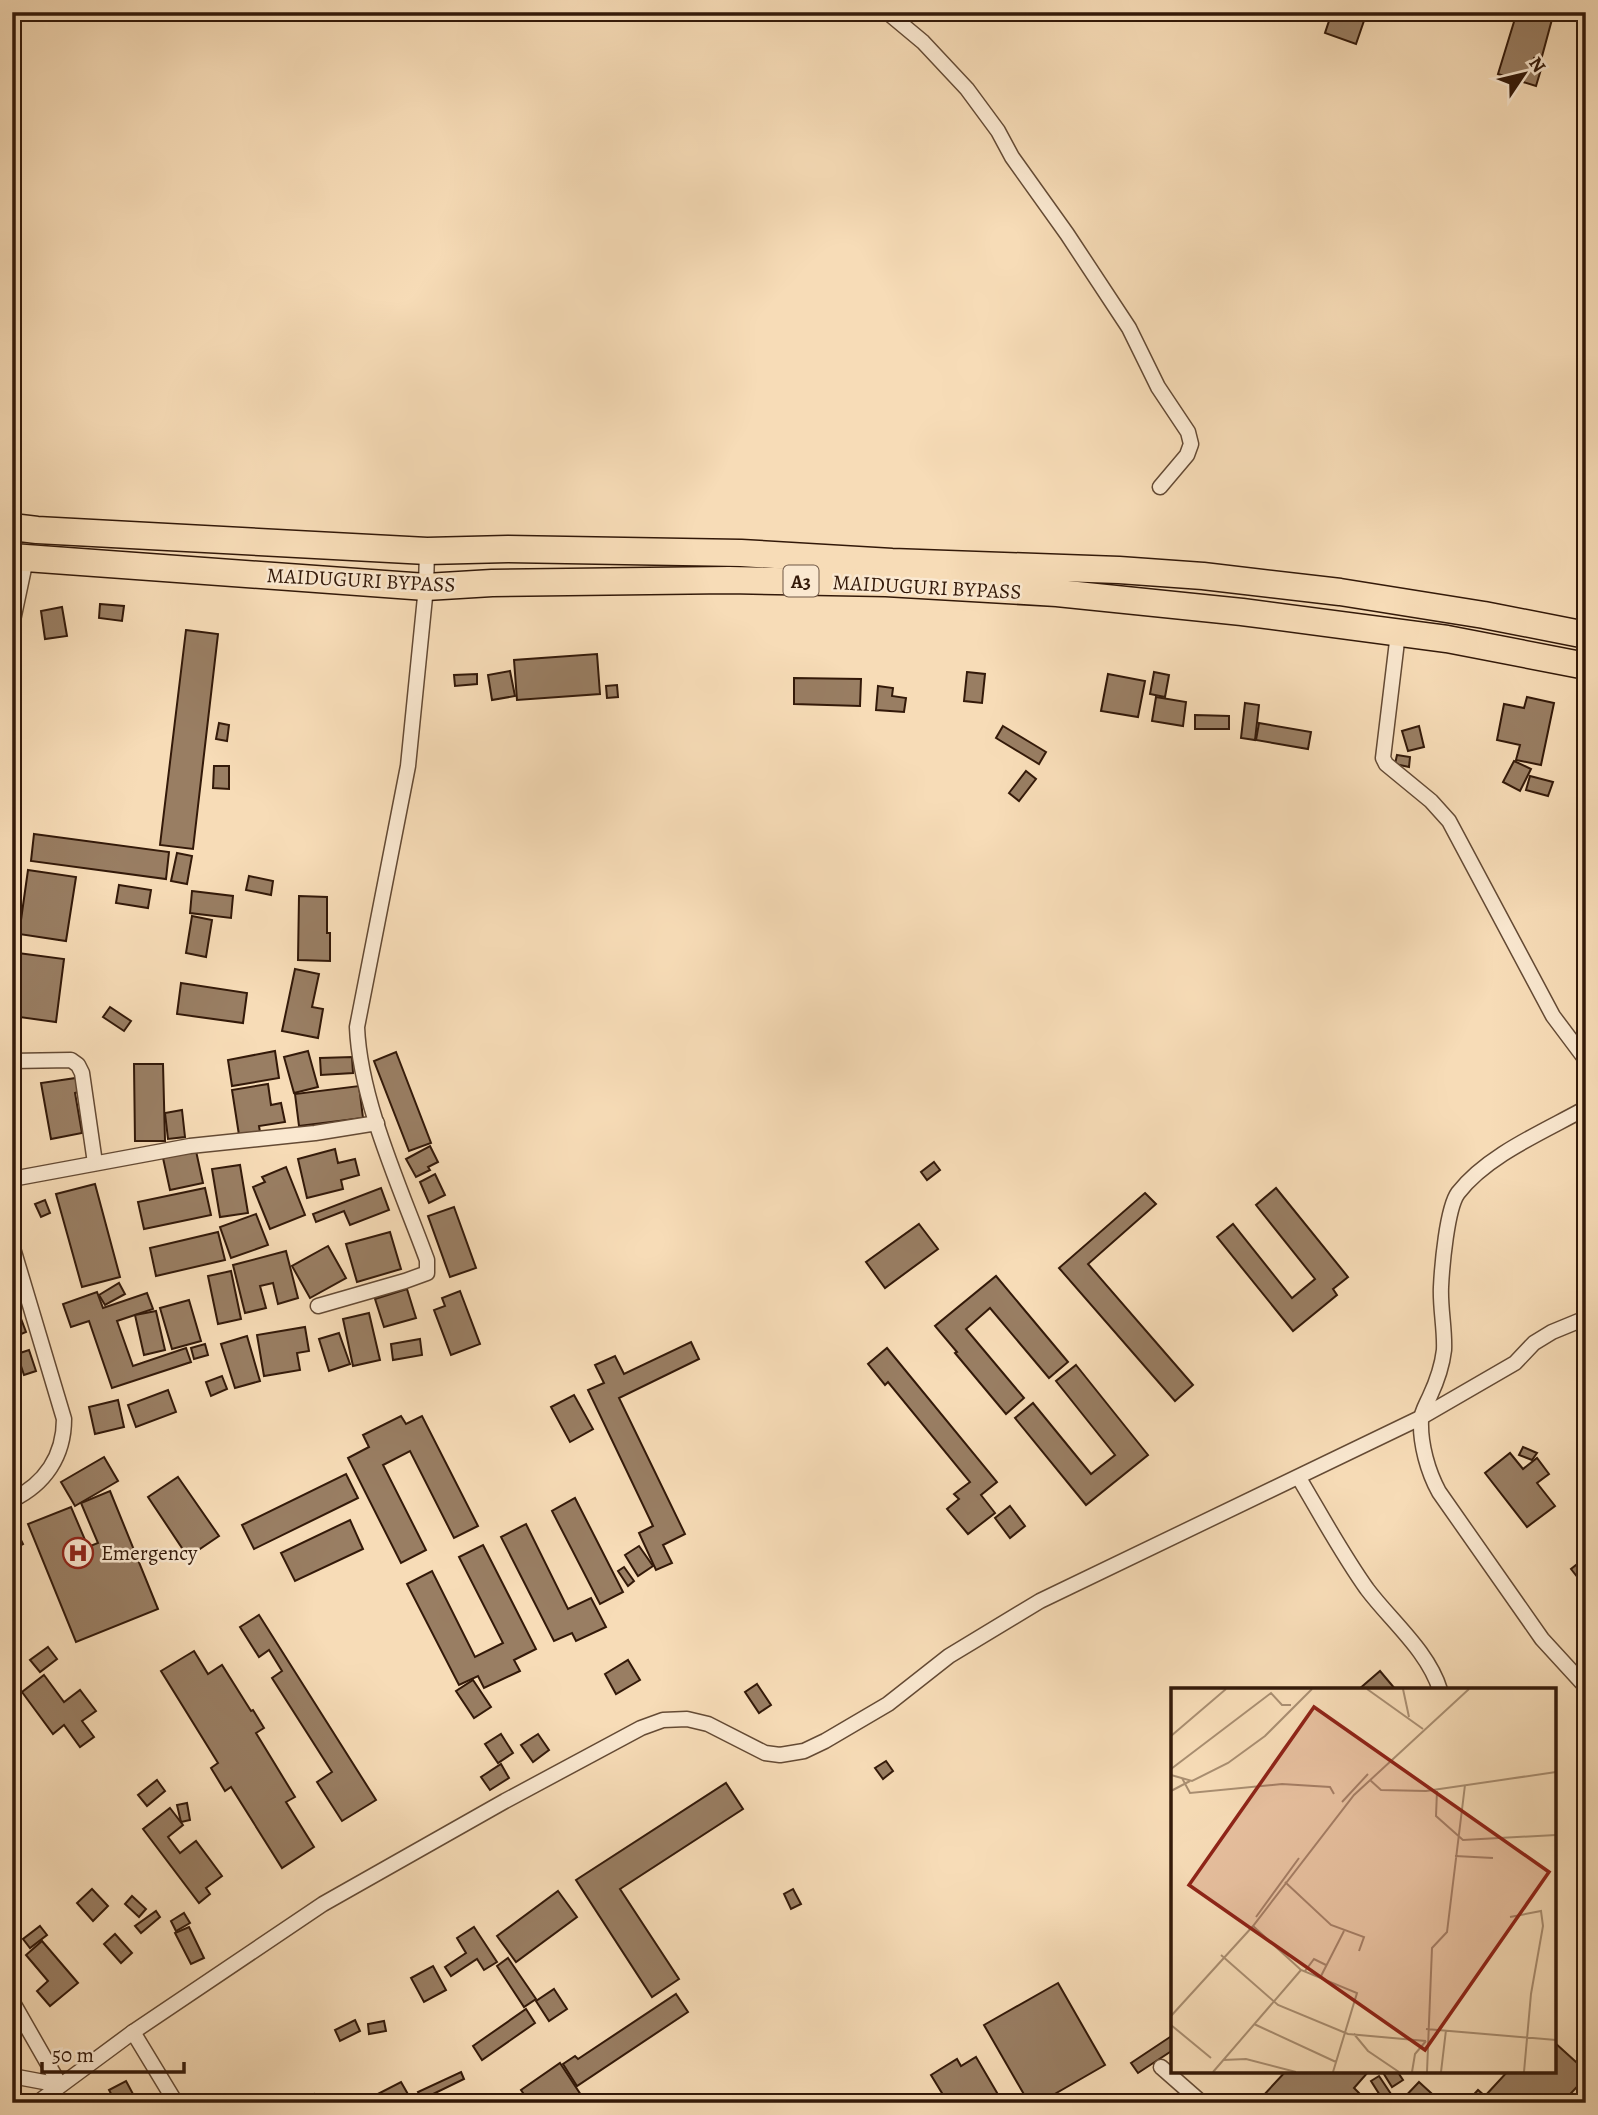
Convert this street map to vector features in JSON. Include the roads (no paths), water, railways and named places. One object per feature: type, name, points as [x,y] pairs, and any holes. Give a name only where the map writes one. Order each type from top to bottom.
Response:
[{"type":"highway","name":"MAIDUGURI BYPASS","points":[[12,527],[427,551],[508,549],[741,553],[892,562],[1119,570],[1203,576],[1339,592],[1484,615],[1586,635]]},
{"type":"highway","name":"MAIDUGURI BYPASS","points":[[19,558],[426,587],[492,583],[729,580],[886,583],[1070,594],[1242,612],[1447,639],[1586,666]]},
{"type":"street","points":[[887,12],[923,42],[967,89],[998,131],[1012,157],[1119,312],[1153,379],[1188,432],[1191,444],[1187,455],[1160,487]]},
{"type":"street","points":[[318,1306],[427,1273],[427,1260],[377,1123],[364,1077],[357,1027],[408,766],[426,587],[427,551]]},
{"type":"street","points":[[12,625],[19,558]]},
{"type":"street","points":[[1398,633],[1383,758],[1449,821],[1553,1016],[1586,1060]]},
{"type":"street","points":[[12,1060],[71,1060],[78,1065],[82,1073],[95,1163]]},
{"type":"street","points":[[1586,1108],[1494,1161],[1472,1178],[1456,1196],[1449,1219],[1441,1287],[1444,1350],[1440,1374],[1420,1418],[1430,1476],[1439,1492],[1542,1639],[1586,1687]]},
{"type":"street","points":[[12,1179],[190,1146],[315,1133],[377,1123]]},
{"type":"street","points":[[12,1245],[64,1419],[64,1436],[54,1466],[21,1496],[12,1500]]},
{"type":"street","points":[[37,2103],[133,2032],[323,1904],[641,1728],[663,1720],[687,1718],[708,1724],[765,1753],[780,1755],[804,1751],[888,1704],[949,1656],[1040,1601],[1420,1418],[1515,1363],[1535,1343],[1552,1332],[1586,1318]]},
{"type":"street","points":[[1299,1478],[1366,1587],[1423,1657],[1439,1688]]},
{"type":"street","points":[[12,2001],[60,2085]]},
{"type":"street","points":[[133,2032],[176,2103]]},
{"type":"street","points":[[1161,2067],[1202,2103]]},
{"type":"street","points":[[12,2076],[60,2085]]},
{"type":"place","name":"Emergency","points":[[78,1553]]}]
